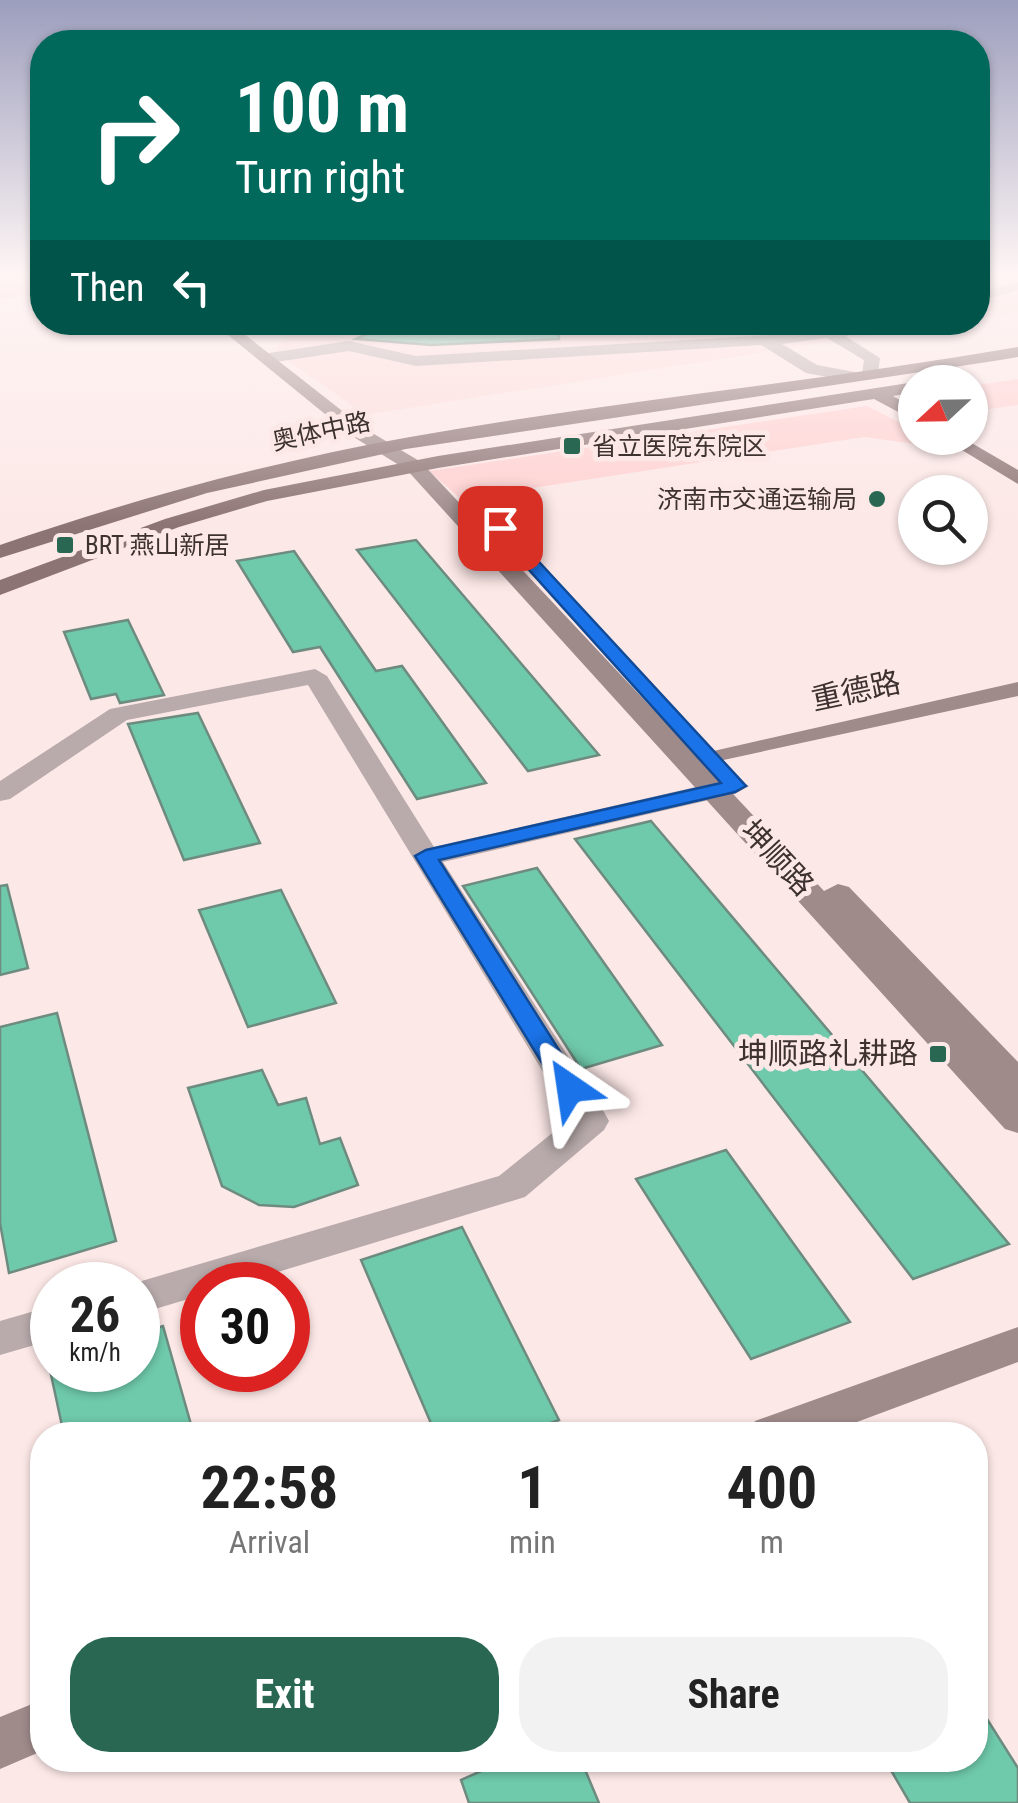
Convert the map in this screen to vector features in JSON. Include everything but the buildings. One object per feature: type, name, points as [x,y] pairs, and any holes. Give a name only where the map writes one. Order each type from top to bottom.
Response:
[{"type":"main road","name":"奥体中路","points":[[0,552],[98,516],[191,490],[401,442],[977,358]]},
{"type":"main road","points":[[988,375],[1018,370]]},
{"type":"main road","points":[[870,374],[898,402]]},
{"type":"main road","points":[[850,376],[898,397]]},
{"type":"main road","name":"奥体中路","points":[[0,588],[172,524],[264,496],[414,466],[898,390]]},
{"type":"main road","points":[[988,446],[1018,464]]},
{"type":"main road","points":[[979,455],[1018,478]]},
{"type":"street","name":"坤顺路","points":[[281,358],[378,447],[414,466],[1018,1083]]},
{"type":"street","name":"坤顺路","points":[[282,358],[401,442],[438,462],[1018,1120]]},
{"type":"street","points":[[407,358],[466,358]]},
{"type":"street","points":[[794,358],[812,369],[850,376]]},
{"type":"street","points":[[870,374],[872,358]]},
{"type":"street","points":[[0,793],[118,714],[315,676],[590,1121],[512,1187],[160,1291]]},
{"type":"street","name":"重德路","points":[[719,778],[1018,690]]},
{"type":"street","points":[[426,856],[719,778]]},
{"type":"street","points":[[0,1338],[30,1329]]},
{"type":"street","points":[[805,1422],[1018,1344]]},
{"type":"street","points":[[0,1743],[30,1730]]},
{"type":"shaded area","points":[[285,358],[725,358],[365,415]]},
{"type":"shaded area","points":[[1018,379],[1018,405],[988,409],[988,383]]},
{"type":"shaded area","points":[[867,406],[898,422],[898,442],[864,437],[461,499],[429,471]]},
{"type":"place","name":"省立医院东院区","points":[[572,446]]},
{"type":"place","name":"济南市交通运输局","points":[[877,499]]},
{"type":"place","name":"BRT 燕山新居","points":[[65,545]]},
{"type":"place","name":"坤顺路礼耕路","points":[[938,1054]]},
{"type":"route","points":[[500,528],[735,786],[426,856],[570,1088]]}]
